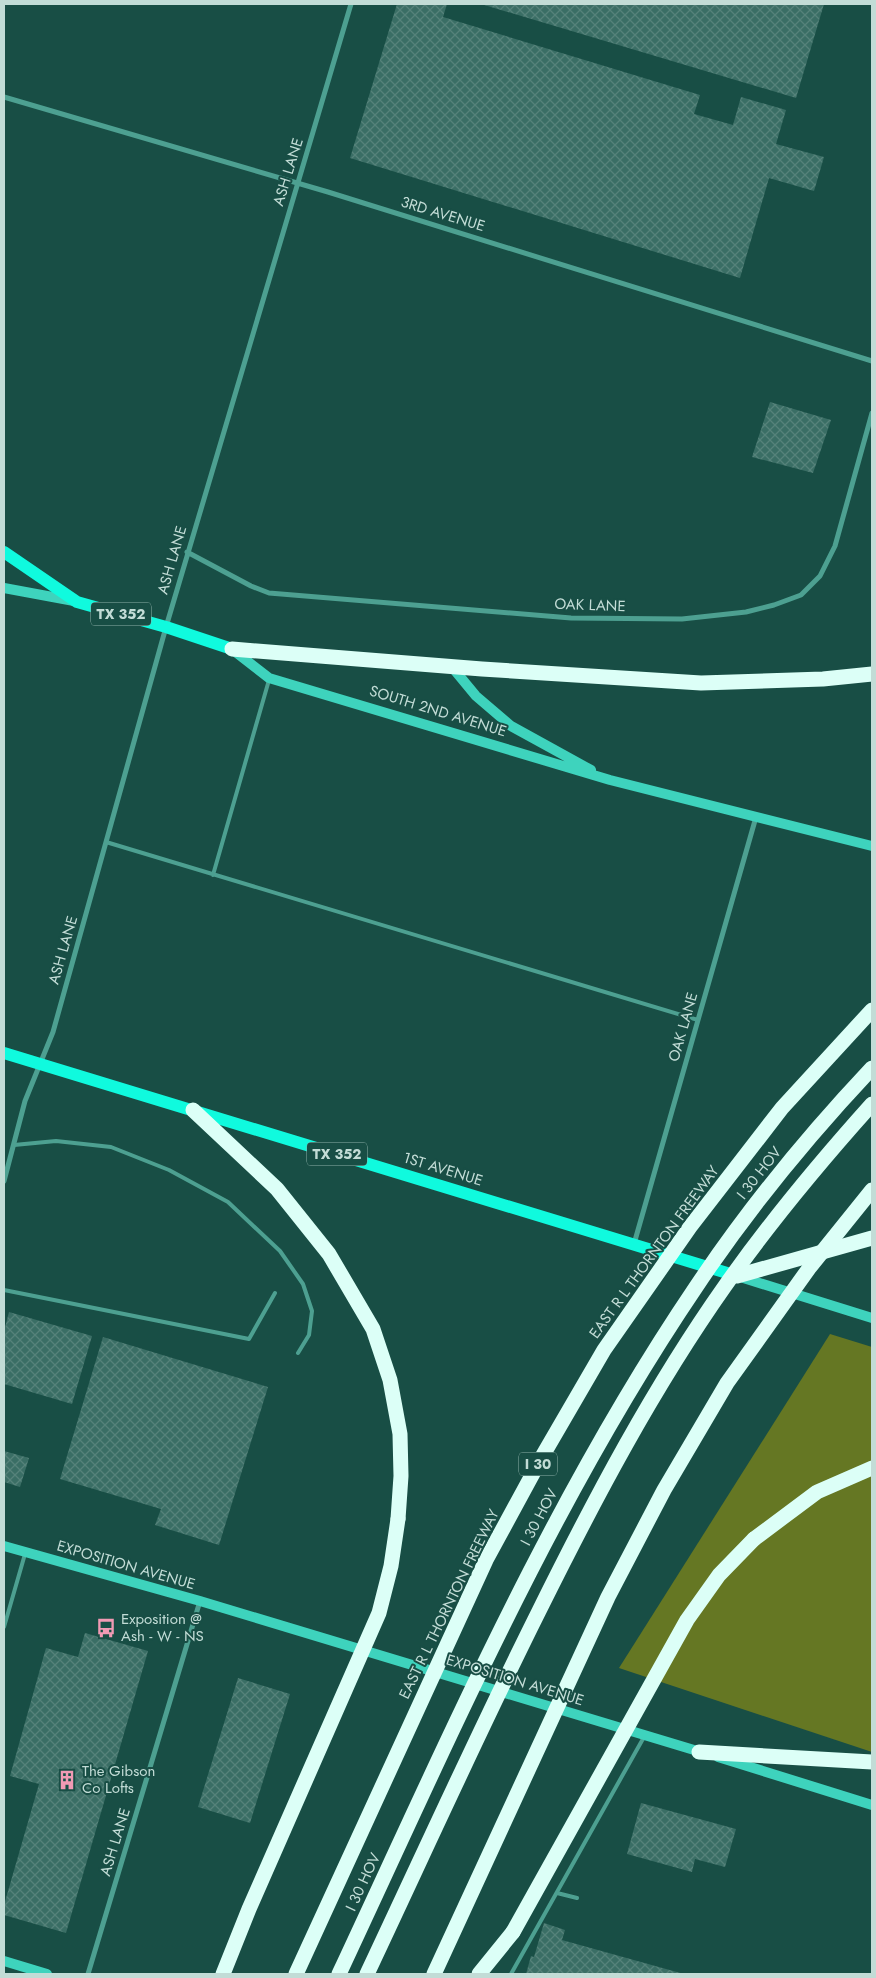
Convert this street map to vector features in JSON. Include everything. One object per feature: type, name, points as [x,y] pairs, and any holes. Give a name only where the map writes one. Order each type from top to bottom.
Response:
[{"type":"highway","points":[[232,649],[452,667],[701,683],[823,679],[872,674]]},
{"type":"highway","name":"EAST R L THORNTON FREEWAY","points":[[296,1974],[486,1560],[543,1455],[604,1350],[690,1227],[782,1108],[872,1010]]},
{"type":"highway","name":"I 30 HOV","points":[[339,1974],[504,1626],[551,1531],[604,1434],[654,1351],[697,1285],[729,1241],[804,1145],[872,1068]]},
{"type":"highway","points":[[367,1974],[495,1701],[602,1487],[674,1364],[724,1287],[774,1219],[872,1104]]},
{"type":"highway","points":[[193,1110],[277,1189],[329,1254],[373,1329],[390,1380],[400,1434],[401,1476],[398,1519],[391,1566],[379,1613],[248,1909],[223,1974]]},
{"type":"highway","points":[[434,1974],[608,1597],[664,1490],[728,1383],[810,1267],[872,1190]]},
{"type":"highway","points":[[737,1276],[872,1238]]},
{"type":"highway","points":[[478,1974],[513,1932],[687,1620],[720,1575],[754,1539],[817,1492],[871,1468]]},
{"type":"highway","points":[[699,1752],[872,1762]]},
{"type":"main road","name":"TX 352","points":[[4,552],[77,602]]},
{"type":"main road","name":"SOUTH 2ND AVENUE","points":[[4,588],[77,602],[166,627],[232,649],[269,678],[610,780],[872,846]]},
{"type":"main road","points":[[452,667],[476,696],[511,726],[610,780]]},
{"type":"main road","name":"1ST AVENUE","points":[[4,1053],[872,1318]]},
{"type":"main road","name":"EXPOSITION AVENUE","points":[[4,1546],[200,1601],[872,1805]]},
{"type":"main road","points":[[4,1961],[47,1974]]},
{"type":"street","name":"ASH LANE","points":[[4,1181],[25,1101],[53,1032],[187,552],[351,4]]},
{"type":"street","name":"3RD AVENUE","points":[[4,96],[298,183],[872,361]]},
{"type":"street","name":"OAK LANE","points":[[187,552],[268,593],[571,618],[682,619],[746,612],[801,595],[820,576],[835,546],[872,413]]},
{"type":"street","name":"OAK LANE","points":[[634,1245],[756,816]]},
{"type":"street","name":"ASH LANE","points":[[88,1974],[200,1601]]},
{"type":"lane","points":[[213,875],[269,678]]},
{"type":"lane","points":[[106,842],[698,1020]]},
{"type":"lane","points":[[14,1146],[56,1141],[110,1147],[169,1170],[228,1202],[280,1251],[303,1284],[312,1311],[309,1335],[298,1353]]},
{"type":"lane","points":[[4,1290],[249,1339],[275,1294]]},
{"type":"lane","points":[[4,1627],[26,1552]]},
{"type":"lane","points":[[511,1974],[645,1735]]},
{"type":"lane","points":[[556,1893],[577,1898]]},
{"type":"green space","points":[[830,1334],[872,1347],[872,1752],[619,1668]]},
{"type":"building","points":[[397,4],[447,4],[443,17],[700,95],[694,114],[733,125],[741,97],[786,110],[776,144],[824,157],[814,191],[769,178],[740,278],[350,158]]},
{"type":"building","points":[[481,4],[824,4],[796,98]]},
{"type":"building","points":[[770,402],[831,420],[813,473],[752,457]]},
{"type":"building","points":[[9,1312],[92,1336],[72,1404],[4,1384],[4,1331]]},
{"type":"building","points":[[103,1337],[268,1387],[219,1545],[155,1525],[161,1509],[60,1479]]},
{"type":"building","points":[[4,1451],[29,1458],[20,1487],[4,1482]]},
{"type":"building","name":"The Gibson Co Lofts","points":[[85,1633],[148,1651],[66,1933],[4,1915],[4,1905],[39,1784],[10,1776],[46,1648],[78,1657]]},
{"type":"building","points":[[238,1678],[290,1694],[250,1823],[198,1807]]},
{"type":"building","points":[[641,1803],[736,1829],[725,1867],[695,1859],[692,1872],[627,1854]]},
{"type":"building","points":[[544,1923],[565,1930],[562,1940],[684,1974],[526,1974],[531,1956],[534,1957]]},
{"type":"place","name":"Exposition @ Ash - W - NS","points":[[106,1628]]},
{"type":"place","name":"The Gibson Co Lofts","points":[[67,1780]]}]
